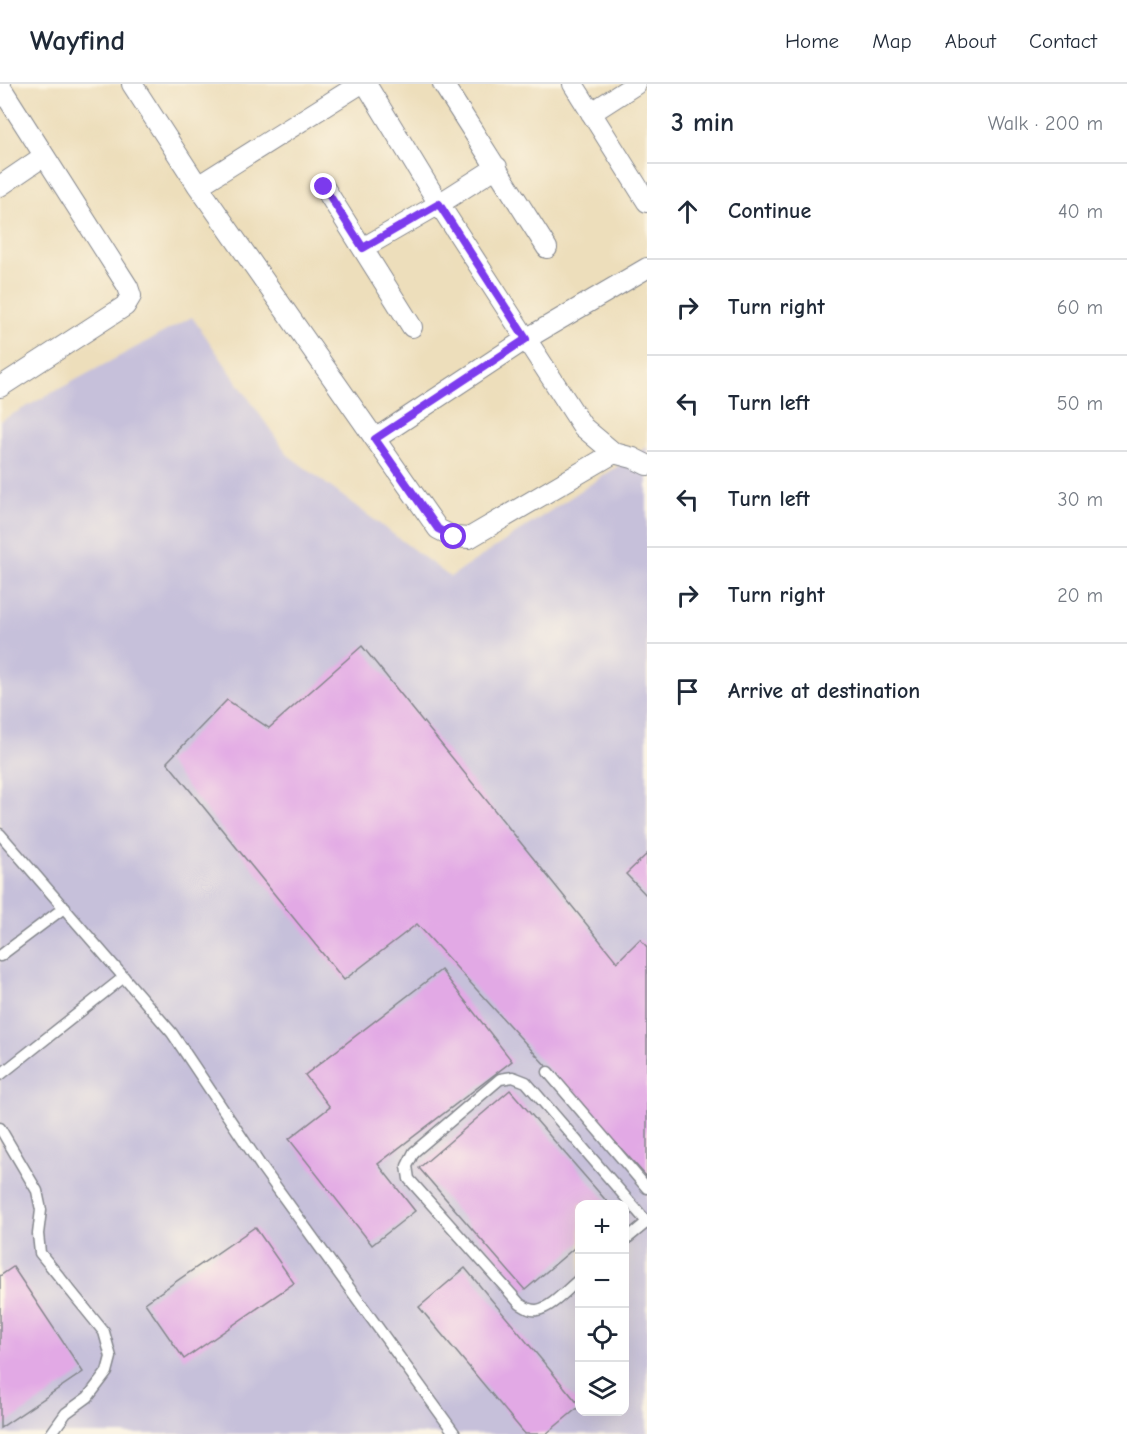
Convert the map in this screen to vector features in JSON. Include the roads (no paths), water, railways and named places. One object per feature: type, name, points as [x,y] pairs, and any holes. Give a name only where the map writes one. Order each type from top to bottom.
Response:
[{"type":"street","points":[[198,186],[360,84]]},
{"type":"street","points":[[366,84],[439,204],[583,427],[614,453],[647,465]]},
{"type":"street","points":[[443,84],[547,248]]},
{"type":"street","points":[[573,84],[647,202]]},
{"type":"street","points":[[591,113],[636,84]]},
{"type":"street","points":[[135,85],[198,186],[438,529],[454,537],[469,538],[614,453]]},
{"type":"street","points":[[0,86],[128,287],[131,296],[125,306],[0,387]]},
{"type":"street","points":[[0,186],[44,156]]},
{"type":"street","points":[[363,248],[439,204],[496,167]]},
{"type":"street","points":[[324,187],[412,327]]},
{"type":"street","points":[[375,439],[526,339],[647,268]]},
{"type":"lane","points":[[0,834],[172,1033],[261,1166],[455,1434]]},
{"type":"lane","points":[[0,956],[65,908]]},
{"type":"lane","points":[[0,1075],[124,977]]},
{"type":"lane","points":[[548,1072],[647,1188]]},
{"type":"lane","points":[[575,1282],[539,1310],[530,1310],[520,1304],[409,1179],[407,1166],[414,1152],[500,1079],[513,1077],[526,1082],[647,1222],[629,1237]]},
{"type":"lane","points":[[0,1128],[37,1191],[41,1210],[38,1234],[40,1253],[104,1332],[111,1357],[108,1372],[88,1397],[66,1413],[51,1434]]}]
